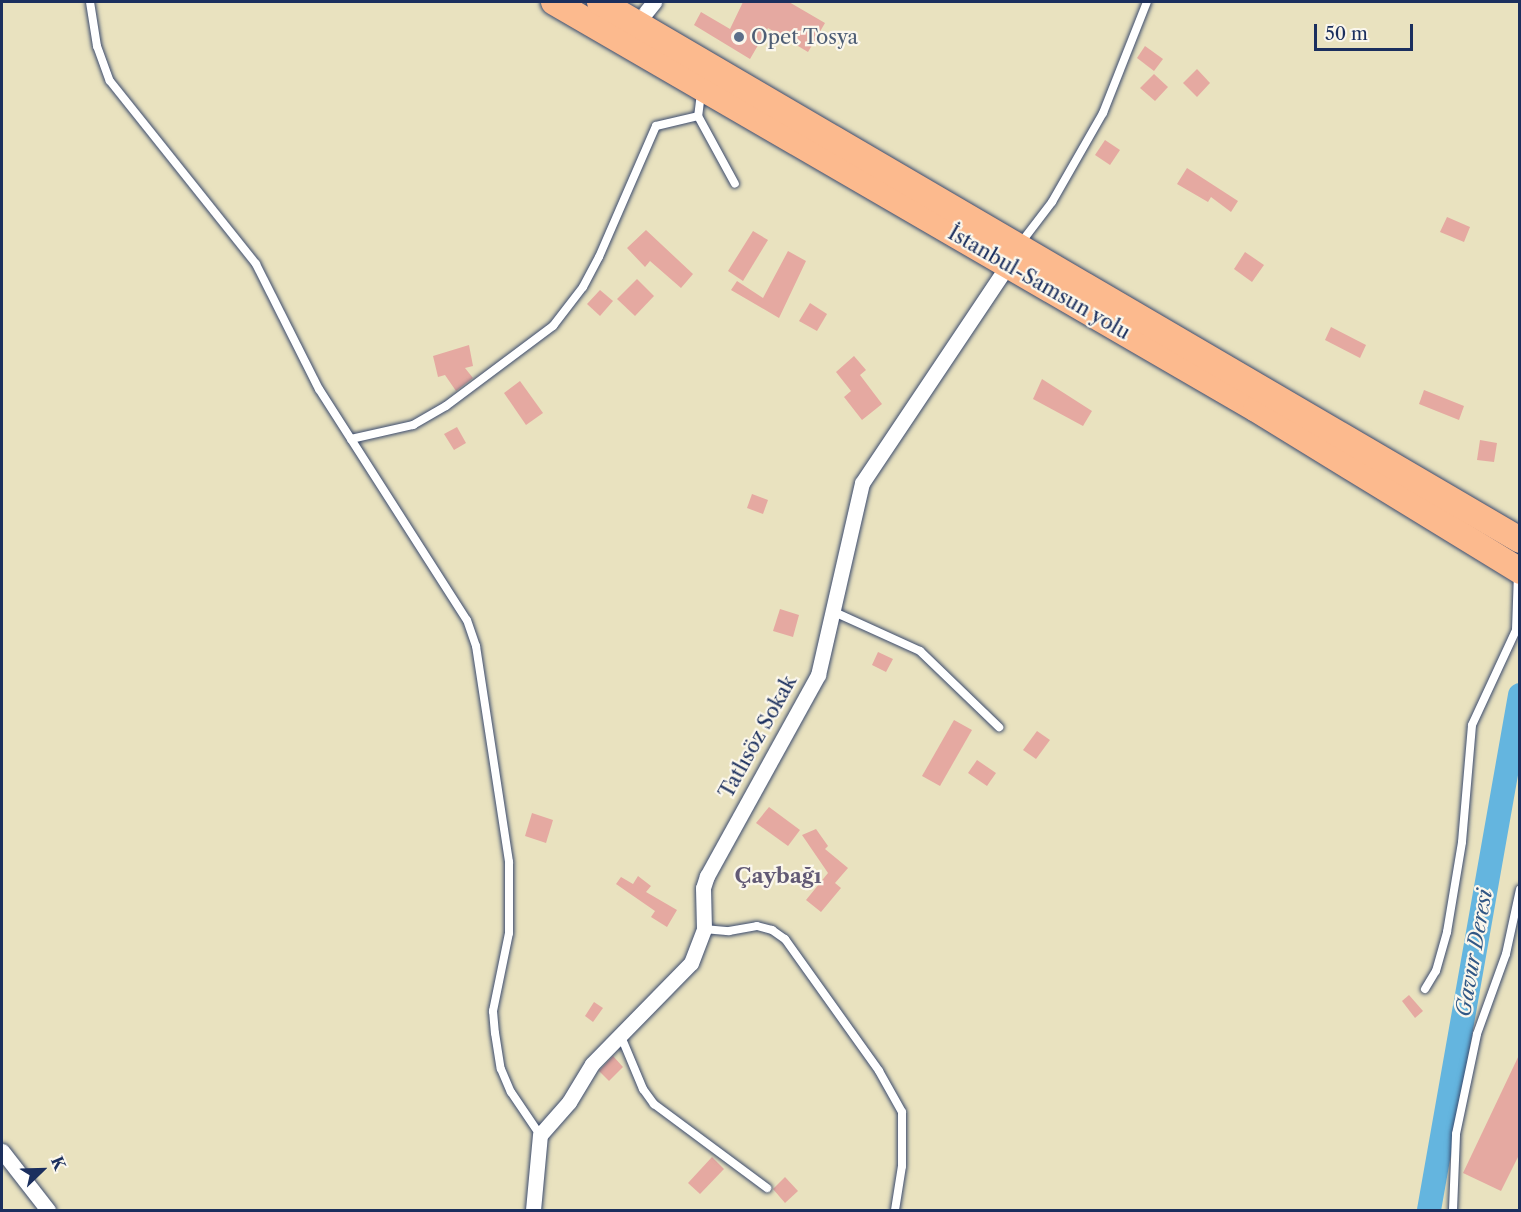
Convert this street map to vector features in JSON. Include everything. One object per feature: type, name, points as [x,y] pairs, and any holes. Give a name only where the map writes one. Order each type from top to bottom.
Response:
[{"type":"highway","name":"İstanbul-Samsun yolu","points":[[554,2],[702,88],[1014,256],[1520,540]]},
{"type":"highway","name":"İstanbul-Samsun yolu","points":[[600,2],[1014,256],[1519,571]]},
{"type":"street","name":"Tatlısöz Sokak","points":[[540,1135],[569,1102],[592,1064],[680,977],[691,963],[704,929],[703,888],[707,876],[818,675],[862,483],[1014,256]]},
{"type":"street","points":[[532,1210],[540,1135]]},
{"type":"street","points":[[2,1151],[48,1210]]},
{"type":"lane","points":[[90,2],[97,46],[110,81],[256,264],[319,389],[452,593],[476,646],[510,888],[509,933],[493,1011],[495,1033],[501,1069],[511,1092],[540,1135]]},
{"type":"lane","points":[[1014,256],[1052,202],[1108,103],[1147,2]]},
{"type":"lane","points":[[702,88],[698,116],[735,184]]},
{"type":"lane","points":[[351,439],[413,425],[446,406],[553,326],[583,287],[599,257],[656,126],[698,116]]},
{"type":"lane","points":[[1425,989],[1436,971],[1447,932],[1462,842],[1472,725],[1516,630],[1519,571]]},
{"type":"lane","points":[[832,611],[926,655],[999,727]]},
{"type":"lane","points":[[1453,1210],[1456,1134],[1477,1034],[1506,954],[1520,889]]},
{"type":"lane","points":[[704,929],[729,931],[757,926],[772,930],[785,939],[829,1006],[879,1071],[903,1112],[902,1166],[895,1210]]},
{"type":"lane","points":[[620,1034],[643,1089],[654,1104],[767,1188]]},
{"type":"building","points":[[743,2],[789,2],[825,23],[808,52],[768,28],[750,59],[694,25],[701,12],[730,29]]},
{"type":"building","points":[[1145,46],[1163,59],[1154,71],[1137,58]]},
{"type":"building","points":[[1197,69],[1210,83],[1197,97],[1183,83]]},
{"type":"building","points":[[1154,74],[1168,87],[1155,101],[1140,88]]},
{"type":"building","points":[[1105,140],[1120,150],[1110,165],[1095,155]]},
{"type":"building","points":[[1187,168],[1238,201],[1231,212],[1211,197],[1208,202],[1177,184]]},
{"type":"building","points":[[1447,217],[1470,227],[1464,242],[1440,232]]},
{"type":"building","points":[[646,230],[693,274],[681,288],[650,261],[645,267],[627,248]]},
{"type":"building","points":[[753,231],[768,240],[743,281],[728,271]]},
{"type":"building","points":[[788,251],[806,261],[779,318],[731,290],[737,281],[763,298]]},
{"type":"building","points":[[1245,252],[1264,265],[1252,282],[1234,269]]},
{"type":"building","points":[[637,279],[654,296],[635,316],[617,299]]},
{"type":"building","points":[[600,290],[613,301],[600,316],[587,304]]},
{"type":"building","points":[[810,303],[827,314],[817,331],[799,321]]},
{"type":"building","points":[[1331,327],[1366,345],[1360,358],[1325,340]]},
{"type":"building","points":[[469,345],[473,366],[465,368],[473,378],[456,391],[445,375],[438,377],[433,356]]},
{"type":"building","points":[[854,356],[866,370],[860,375],[882,404],[862,420],[844,397],[851,391],[836,372]]},
{"type":"building","points":[[1042,379],[1092,411],[1083,426],[1033,399]]},
{"type":"building","points":[[520,381],[543,413],[526,425],[504,393]]},
{"type":"building","points":[[1424,390],[1464,406],[1459,420],[1419,404]]},
{"type":"building","points":[[457,427],[466,443],[454,450],[444,434]]},
{"type":"building","points":[[1480,440],[1497,443],[1494,462],[1477,460]]},
{"type":"building","points":[[752,494],[768,500],[763,514],[747,508]]},
{"type":"building","points":[[780,609],[799,615],[793,637],[773,631]]},
{"type":"building","points":[[878,652],[893,659],[886,672],[872,665]]},
{"type":"building","points":[[954,720],[972,730],[940,786],[922,776]]},
{"type":"building","points":[[1037,731],[1050,740],[1036,759],[1023,750]]},
{"type":"building","points":[[977,760],[996,773],[987,786],[968,773]]},
{"type":"building","points":[[769,807],[800,830],[788,846],[756,823]]},
{"type":"building","points":[[532,813],[553,820],[546,843],[525,836]]},
{"type":"building","points":[[816,829],[828,846],[825,849],[848,868],[835,883],[841,888],[821,912],[806,900],[828,873],[802,835]]},
{"type":"building","points":[[638,876],[651,886],[646,892],[677,910],[667,927],[651,917],[655,911],[616,884],[621,877],[633,884]]},
{"type":"building","points":[[1409,995],[1423,1011],[1415,1018],[1402,1001]]},
{"type":"building","points":[[594,1002],[603,1008],[593,1022],[585,1016]]},
{"type":"building","points":[[1520,1053],[1520,1153],[1501,1191],[1463,1173]]},
{"type":"building","points":[[613,1056],[623,1067],[609,1081],[599,1071]]},
{"type":"building","points":[[712,1157],[724,1169],[700,1194],[688,1183]]},
{"type":"building","points":[[785,1177],[798,1191],[785,1203],[773,1189]]},
{"type":"waterway","name":"Gavur Deresi","points":[[1429,1210],[1520,695]]},
{"type":"place","name":"Opet Tosya","points":[[739,37]]},
{"type":"district","name":"Çaybağı","points":[[778,876]]}]
